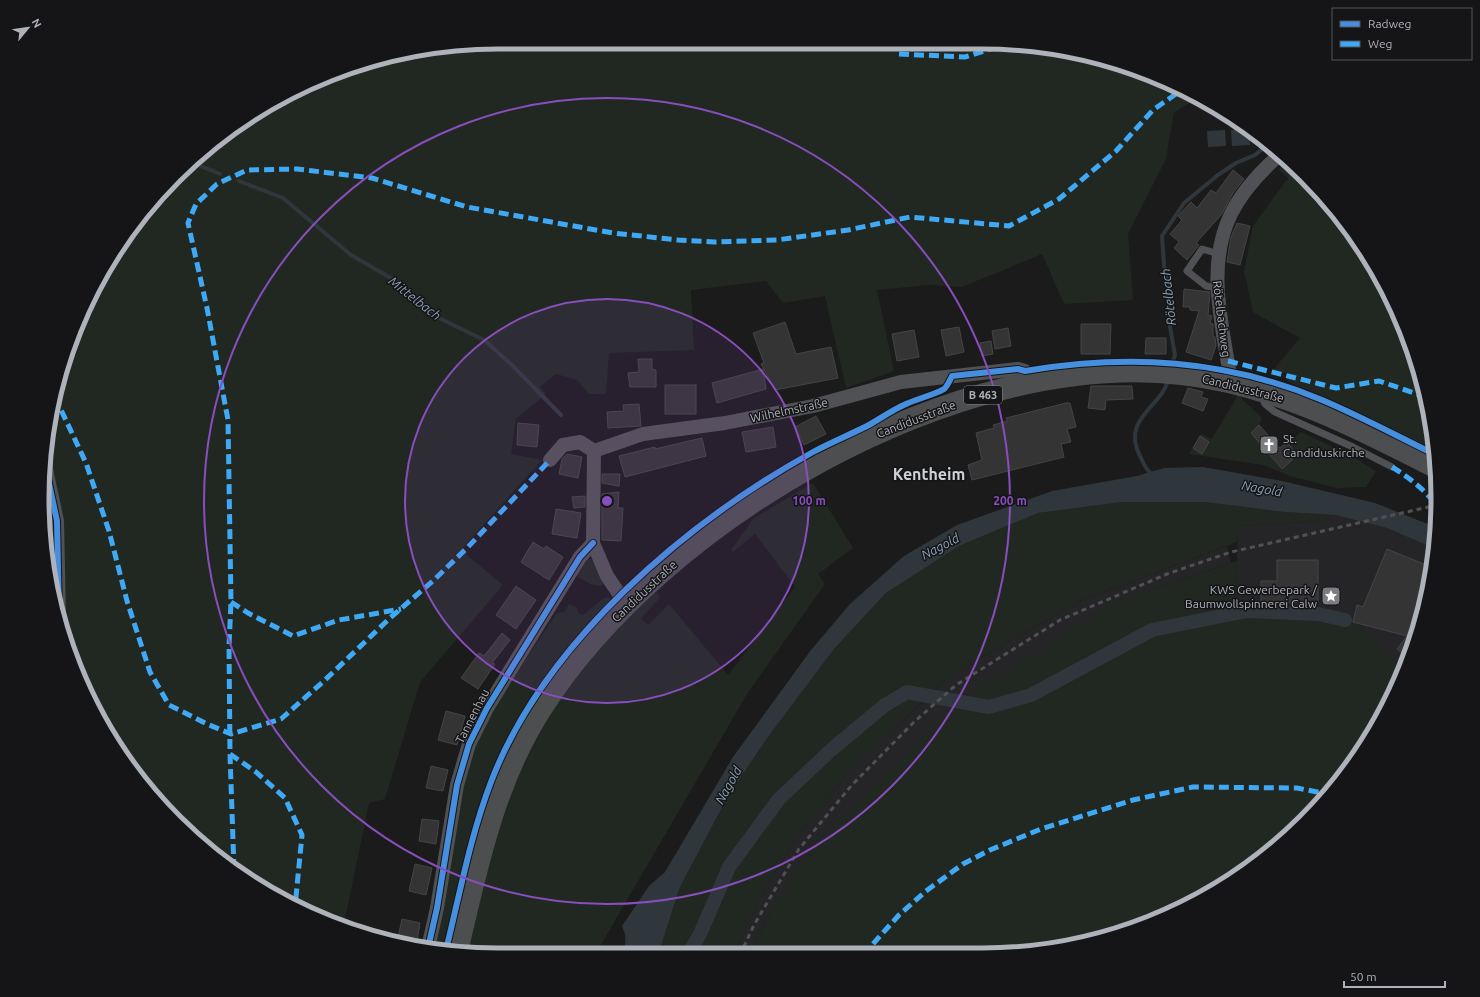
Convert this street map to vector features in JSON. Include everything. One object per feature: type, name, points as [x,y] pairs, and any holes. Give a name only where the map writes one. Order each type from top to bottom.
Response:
[{"type":"main road","name":"Candidusstraße","points":[[458,946],[488,827],[504,780],[540,710],[564,675],[626,604],[698,541],[773,490],[816,465],[874,436],[935,410],[1031,382],[1086,373],[1161,372],[1184,374],[1231,382],[1260,390],[1325,414],[1430,464]]},
{"type":"street","name":"Rötelbachweg","points":[[1231,382],[1217,288],[1219,254],[1231,213],[1256,177],[1274,158]]},
{"type":"street","name":"Wilhelmstraße","points":[[594,451],[643,434],[725,423],[806,407],[901,382],[1018,369],[1025,371],[1031,382]]},
{"type":"street","points":[[550,460],[563,445],[580,442],[594,451],[593,543],[607,576],[626,604]]},
{"type":"street","points":[[49,485],[57,521],[58,588]]},
{"type":"street","name":"Tannenhau","points":[[429,942],[437,908],[457,785],[469,744],[487,708],[580,557],[593,543]]},
{"type":"lane","points":[[1217,288],[1206,286],[1187,271],[1202,249],[1219,254]]},
{"type":"lane","points":[[1260,390],[1265,404],[1275,412],[1353,447],[1392,467]]},
{"type":"shaded area","points":[[469,50],[1011,50],[1040,53],[1098,64],[1154,83],[1192,102],[1174,112],[1166,159],[1128,234],[1133,300],[1064,304],[1042,254],[962,287],[930,285],[877,290],[894,371],[846,388],[825,296],[783,303],[766,281],[691,290],[694,350],[609,353],[606,394],[589,394],[577,380],[556,374],[540,387],[546,394],[516,419],[511,454],[542,460],[461,550],[503,585],[420,682],[385,799],[369,803],[345,921],[300,902],[274,888],[225,855],[202,836],[161,795],[142,772],[109,723],[95,697],[83,671],[64,615],[53,557],[49,498],[53,440],[64,382],[83,326],[109,274],[142,225],[161,202],[202,161],[225,142],[274,109],[326,83],[382,64],[440,53]]},
{"type":"shaded area","points":[[1283,165],[1319,202],[1338,225],[1371,274],[1385,300],[1397,326],[1416,382],[1428,448],[1287,381],[1293,375],[1273,370],[1300,338],[1253,312],[1244,272],[1253,226],[1288,178],[1279,170]]},
{"type":"shaded area","points":[[1238,395],[1262,418],[1259,425],[1251,433],[1282,469],[1292,459],[1289,455],[1294,451],[1287,442],[1301,432],[1350,455],[1376,471],[1366,487],[1337,488],[1290,476],[1263,465],[1189,454],[1201,434],[1212,439]]},
{"type":"shaded area","points":[[813,483],[853,548],[818,574],[825,584],[747,694],[599,948],[465,947],[491,839],[534,736],[584,662],[647,595],[658,593],[659,599],[641,618],[648,625],[669,604],[728,675],[795,587],[755,534],[733,552],[731,550],[754,518]]},
{"type":"shaded area","points":[[1122,502],[1205,502],[1285,512],[1335,515],[1321,521],[1239,526],[1237,542],[1082,600],[952,674],[849,771],[799,834],[765,889],[736,948],[660,948],[680,887],[728,796],[768,737],[834,649],[886,593],[959,546],[1038,513]]},
{"type":"shaded area","name":"KWS Gewerbepark / Baumwollspinnerei Calw","points":[[1335,515],[1387,528],[1428,546],[1416,615],[1399,665],[1375,644],[1351,615],[1236,604],[1238,526],[1321,521]]},
{"type":"shaded area","points":[[1227,546],[1231,563],[1112,604],[770,913],[753,948],[736,948],[765,889],[799,834],[849,771],[952,674],[1082,600]]},
{"type":"shaded area","points":[[587,558],[594,560],[604,584],[600,586],[590,584],[578,577],[577,573]]},
{"type":"shaded area","points":[[1237,561],[1236,604],[1316,608],[1351,615],[1375,644],[1399,665],[1385,697],[1355,748],[1338,772],[1299,816],[1255,855],[1231,872],[1206,888],[1154,914],[1098,933],[1040,944],[1011,947],[753,948],[770,913],[819,838],[965,697],[1112,604]]},
{"type":"shaded area","points":[[609,597],[611,600],[566,649],[550,670],[530,699],[509,737],[484,796],[470,837],[445,945],[435,943],[465,775],[476,739],[490,711],[557,613],[564,612],[569,604],[576,607],[579,614],[583,615],[604,598]]},
{"type":"water","points":[[1237,129],[1250,138],[1250,145],[1232,146],[1231,130]]},
{"type":"water","points":[[1225,130],[1226,146],[1208,147],[1207,131]]},
{"type":"water","name":"Nagold","points":[[1203,467],[1282,481],[1375,503],[1430,525],[1428,546],[1387,528],[1335,515],[1285,512],[1205,502],[1122,502],[1038,513],[959,546],[886,593],[834,649],[768,737],[728,796],[680,887],[660,948],[624,948],[625,934],[622,926],[649,886],[665,872],[733,757],[811,650],[850,604],[904,556],[957,525],[1052,491],[1137,476],[1164,468]]},
{"type":"building","points":[[1233,170],[1244,179],[1233,193],[1222,214],[1196,243],[1199,245],[1187,260],[1174,248],[1179,242],[1170,234],[1182,220],[1178,216],[1191,202],[1197,208],[1211,190],[1216,193]]},
{"type":"building","points":[[1237,223],[1250,226],[1240,265],[1227,262],[1231,237]]},
{"type":"building","points":[[1184,289],[1210,292],[1208,315],[1212,316],[1210,323],[1213,324],[1213,336],[1215,337],[1216,346],[1211,360],[1186,352],[1199,311],[1190,310],[1190,307],[1183,307]]},
{"type":"building","points":[[785,322],[796,354],[831,347],[838,378],[775,390],[761,364],[764,363],[753,333]]},
{"type":"building","points":[[1081,324],[1111,324],[1110,354],[1081,354]]},
{"type":"building","points":[[959,327],[964,352],[946,356],[941,330]]},
{"type":"building","points":[[1008,328],[1011,346],[995,349],[992,331]]},
{"type":"building","points":[[914,330],[919,357],[897,361],[892,334]]},
{"type":"building","points":[[1146,338],[1166,338],[1166,354],[1145,354]]},
{"type":"building","points":[[991,341],[993,354],[982,356],[980,343]]},
{"type":"building","points":[[638,359],[652,359],[652,369],[656,370],[656,387],[630,387],[628,373],[639,372]]},
{"type":"building","points":[[763,369],[766,389],[717,403],[712,383]]},
{"type":"building","points":[[665,385],[696,385],[696,414],[665,414]]},
{"type":"building","points":[[1091,386],[1132,386],[1133,399],[1106,400],[1105,410],[1088,408]]},
{"type":"building","points":[[1188,388],[1203,392],[1201,397],[1208,399],[1203,411],[1182,403]]},
{"type":"building","points":[[1070,403],[1076,427],[1067,429],[1071,442],[1061,444],[1064,457],[972,480],[968,465],[982,460],[976,433],[994,428],[993,425],[1007,421],[1006,418]]},
{"type":"building","points":[[639,404],[641,426],[608,428],[607,412],[624,411],[623,405]]},
{"type":"building","points":[[816,416],[826,434],[804,445],[795,427]]},
{"type":"building","points":[[518,423],[539,425],[537,447],[517,445]]},
{"type":"building","name":"St. Candiduskirche","points":[[1259,425],[1280,448],[1287,442],[1294,451],[1289,455],[1293,459],[1282,469],[1251,433]]},
{"type":"building","points":[[773,427],[776,447],[746,452],[742,432]]},
{"type":"building","points":[[1200,436],[1209,442],[1202,454],[1193,448]]},
{"type":"building","points":[[702,438],[706,456],[625,477],[619,456]]},
{"type":"building","points":[[567,454],[582,457],[578,478],[559,474],[562,459]]},
{"type":"building","points":[[602,474],[620,474],[619,486],[602,483]]},
{"type":"building","points":[[619,492],[618,508],[623,508],[621,541],[602,540],[602,494]]},
{"type":"building","points":[[585,496],[585,507],[574,508],[572,497]]},
{"type":"building","points":[[556,509],[581,513],[577,538],[552,534]]},
{"type":"building","points":[[533,542],[544,549],[546,546],[563,557],[549,580],[521,562]]},
{"type":"building","points":[[1387,549],[1426,565],[1416,615],[1403,654],[1397,649],[1407,636],[1353,622],[1357,605],[1363,607]]},
{"type":"building","points":[[1277,560],[1318,560],[1318,602],[1261,603],[1261,581],[1277,581]]},
{"type":"building","points":[[516,586],[536,600],[516,629],[496,615]]},
{"type":"building","points":[[502,633],[510,640],[492,663],[495,664],[478,689],[461,678],[479,653],[484,656]]},
{"type":"building","points":[[446,711],[465,716],[457,745],[438,740]]},
{"type":"building","points":[[431,766],[448,770],[443,791],[426,788]]},
{"type":"building","points":[[422,819],[439,821],[436,844],[419,841]]},
{"type":"building","points":[[415,864],[432,868],[426,895],[409,891]]},
{"type":"building","points":[[402,919],[420,923],[417,940],[398,936]]},
{"type":"waterway","name":"Rötelbach","points":[[1171,367],[1175,355],[1170,327],[1170,295],[1164,265],[1162,236],[1184,203],[1218,175],[1236,163],[1255,155],[1263,148]]},
{"type":"waterway","name":"Mittelbach","points":[[198,165],[220,174]]},
{"type":"waterway","name":"Mittelbach","points":[[239,181],[283,198],[351,255],[396,281],[435,316],[484,340],[511,364],[561,415]]},
{"type":"waterway","name":"Rötelbach","points":[[1154,475],[1147,469],[1140,456],[1135,443],[1135,432],[1138,423],[1158,399],[1168,381]]},
{"type":"waterway","points":[[692,948],[700,934],[729,867],[779,799],[831,750],[885,705],[907,692],[989,707],[1031,695],[1152,630],[1247,611],[1318,614],[1345,620]]},
{"type":"railway","points":[[743,948],[754,925],[799,849],[851,786],[914,722],[956,685],[1060,620],[1167,574],[1231,552],[1431,506]]},
{"type":"marked path","points":[[899,54],[965,57],[989,49]]},
{"type":"marked path","points":[[234,861],[230,754],[229,646],[231,602],[228,420],[207,308],[188,223],[196,204],[217,184],[247,170],[297,169],[372,178],[467,207],[613,233],[678,240],[714,242],[777,240],[848,230],[910,217],[1009,226],[1059,199],[1116,151],[1153,110],[1177,93]]},
{"type":"marked path","points":[[1228,361],[1336,388],[1379,381],[1419,394]]},
{"type":"marked path","points":[[59,406],[86,463],[109,531],[127,601],[150,672],[169,705],[231,734],[281,719],[325,680],[390,618],[434,580],[468,547],[550,460]]},
{"type":"marked path","points":[[1392,467],[1405,475],[1431,499]]},
{"type":"marked path","points":[[231,602],[248,613],[293,636],[339,620],[401,609]]},
{"type":"marked path","points":[[230,754],[256,772],[285,798],[302,835],[296,900]]},
{"type":"marked path","points":[[869,948],[899,915],[926,891],[963,864],[990,850],[1041,829],[1133,800],[1193,787],[1297,788],[1321,793]]},
{"type":"cycle path","points":[[447,945],[471,844],[491,782],[515,731],[546,682],[582,635],[624,592],[669,551],[716,514],[765,481],[813,452],[867,426],[901,406],[944,389],[952,376],[1018,369],[1025,371],[1101,363],[1139,362],[1213,368],[1286,386],[1364,419],[1428,451]]},
{"type":"cycle path","points":[[49,485],[57,521],[58,588]]},
{"type":"cycle path","points":[[429,942],[437,908],[457,785],[469,744],[487,708],[580,557],[593,543]]},
{"type":"place","name":"St. Candiduskirche","points":[[1269,445]]},
{"type":"place","name":"KWS Gewerbepark / Baumwollspinnerei Calw","points":[[1331,596]]},
{"type":"district","name":"Kentheim","points":[[929,474]]}]
